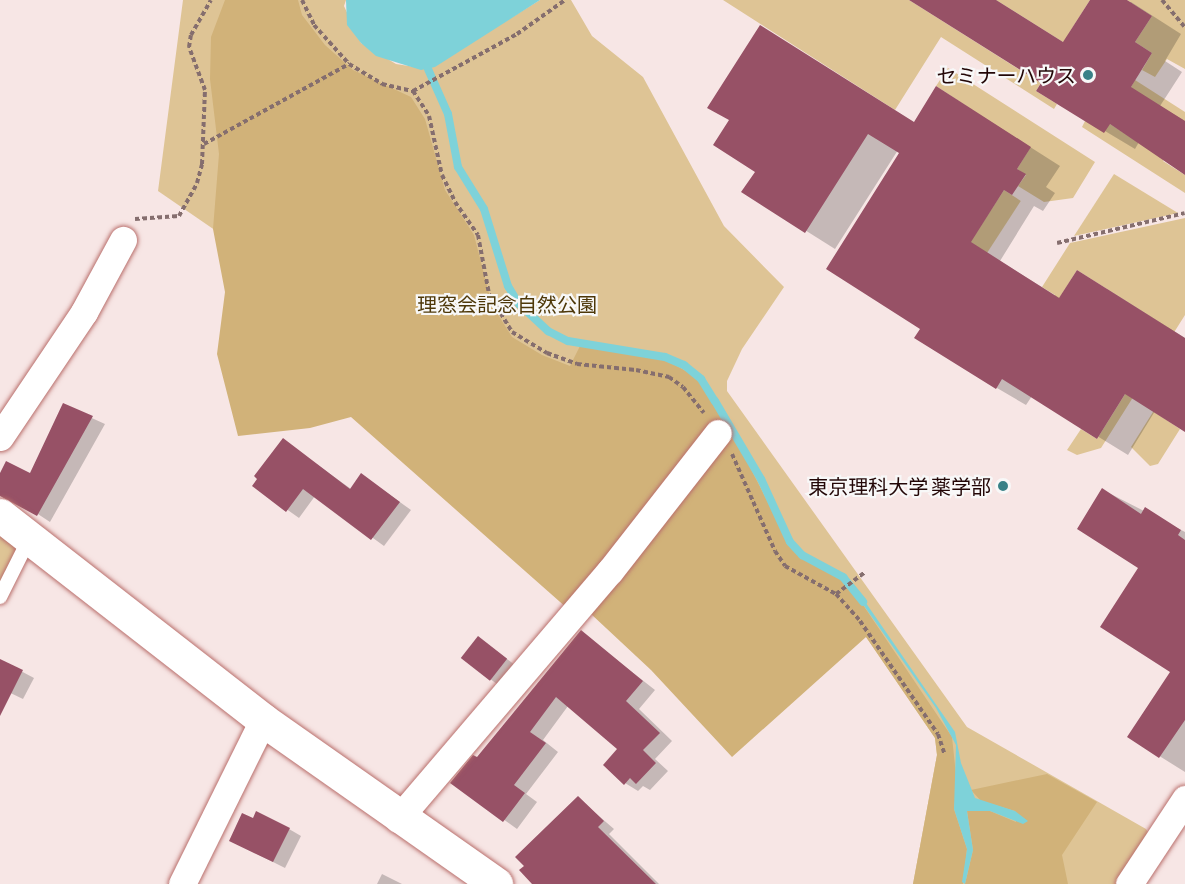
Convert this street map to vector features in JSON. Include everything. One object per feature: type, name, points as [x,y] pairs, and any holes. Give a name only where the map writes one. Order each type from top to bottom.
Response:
[{"type":"street","points":[[0,437],[84,312],[123,240]]},
{"type":"street","points":[[398,819],[610,571],[718,433]]},
{"type":"street","points":[[0,515],[263,720],[398,819],[496,884]]},
{"type":"street","points":[[182,884],[263,720]]},
{"type":"street","points":[[1130,884],[1185,799]]},
{"type":"lane","points":[[0,597],[30,537]]},
{"type":"path","points":[[123,240],[133,219],[179,216],[196,183],[204,144],[205,90],[189,47],[191,35],[211,0]]},
{"type":"path","points":[[302,0],[314,25],[349,64],[382,84],[413,91],[517,34],[565,0]]},
{"type":"path","points":[[1162,0],[1185,27]]},
{"type":"path","points":[[204,144],[349,64]]},
{"type":"path","points":[[413,91],[429,116],[442,175],[455,202],[478,235],[489,294],[512,332],[547,353],[577,364],[636,369],[669,377],[684,387],[740,465],[775,551],[785,566],[836,594],[938,734],[945,755]]},
{"type":"path","points":[[1057,243],[1185,213]]},
{"type":"path","points":[[836,594],[864,573]]},
{"type":"green space","name":"理窓会記念自然公園","points":[[183,0],[346,0],[344,6],[361,43],[396,64],[428,69],[540,0],[571,0],[592,36],[643,77],[724,226],[784,287],[742,349],[727,381],[727,391],[967,727],[1146,829],[1149,834],[1117,884],[913,884],[937,755],[935,738],[860,628],[318,301],[158,191]]},
{"type":"green space","points":[[723,0],[909,0],[1031,77],[1043,79],[1036,91],[1057,104],[1054,109],[941,37],[895,110]]},
{"type":"green space","points":[[996,0],[1090,0],[1069,33],[1066,44]]},
{"type":"green space","points":[[1127,0],[1185,0],[1185,69],[1167,59],[1155,77],[1142,70],[1152,53],[1135,42],[1152,16]]},
{"type":"green space","points":[[948,68],[1095,162],[1073,198],[1044,202],[1018,186],[1026,175],[1017,169],[1030,148],[936,86]]},
{"type":"green space","points":[[1135,80],[1185,112],[1185,124],[1163,161],[1185,175],[1185,193],[1082,127],[1085,121],[1110,124],[1150,150],[1131,87]]},
{"type":"green space","points":[[1114,174],[1178,213],[1074,236]]},
{"type":"green space","points":[[1004,190],[1021,201],[987,253],[970,242]]},
{"type":"green space","points":[[1185,218],[1185,315],[1101,448],[1077,455],[1067,450],[1081,429],[1097,439],[1167,327],[1077,270],[1052,310],[1048,307],[1055,295],[1042,287],[1070,243]]},
{"type":"green space","points":[[1185,361],[1156,413],[1180,429],[1158,464],[1150,466],[1131,447]]},
{"type":"green space","points":[[0,532],[19,546],[0,584]]},
{"type":"shaded area","points":[[225,0],[298,0],[302,15],[325,45],[353,70],[411,97],[425,119],[445,190],[474,235],[492,305],[512,337],[542,355],[570,366],[580,346],[660,357],[695,376],[728,424],[789,544],[800,555],[836,573],[857,596],[952,737],[957,784],[954,809],[967,849],[963,884],[913,884],[937,755],[935,738],[866,637],[732,757],[651,670],[576,600],[568,609],[351,417],[310,428],[238,436],[217,354],[225,292],[213,229],[219,154],[210,79],[211,37]]},
{"type":"shaded area","points":[[1047,774],[1097,802],[1062,855],[1068,884],[965,884],[973,850],[967,811],[990,811],[1016,822],[1015,811],[981,801],[971,790]]},
{"type":"water","points":[[346,0],[540,0],[435,67],[421,70],[376,56],[361,43],[347,25]]},
{"type":"water","points":[[859,593],[955,732],[961,763],[975,798],[1015,811],[1028,821],[1023,824],[990,811],[967,811],[973,850],[965,884],[962,882],[967,849],[954,809],[956,745],[936,708],[857,596]]},
{"type":"building","name":"セミナーハウス","points":[[909,0],[996,0],[1063,42],[1090,0],[1127,0],[1152,16],[1135,42],[1152,53],[1131,87],[1185,121],[1185,175],[1110,124],[1104,133],[1036,91],[1041,83]]},
{"type":"building","points":[[760,25],[914,122],[936,86],[1031,147],[1017,169],[1026,174],[1012,195],[1004,190],[971,242],[1059,298],[1077,270],[1185,338],[1185,432],[1125,394],[1097,439],[1002,379],[996,389],[914,338],[920,329],[826,269],[899,153],[868,134],[805,233],[741,192],[755,172],[713,145],[729,120],[707,108]]},
{"type":"building","points":[[63,403],[93,416],[37,516],[0,496],[0,473],[6,461],[30,473]]},
{"type":"building","points":[[283,438],[350,489],[361,473],[400,502],[371,540],[303,489],[286,512],[252,486],[257,479],[254,476]]},
{"type":"building","points":[[1102,488],[1141,514],[1145,507],[1181,530],[1178,535],[1185,540],[1185,720],[1159,758],[1127,737],[1170,672],[1100,627],[1138,568],[1077,529]]},
{"type":"building","points":[[581,630],[643,681],[626,701],[660,733],[643,750],[656,763],[636,784],[630,778],[624,785],[603,765],[617,749],[556,697],[530,732],[546,743],[514,785],[525,793],[503,822],[450,783],[473,755],[477,757]]},
{"type":"building","points":[[478,636],[507,659],[490,681],[461,658]]},
{"type":"building","points":[[0,659],[23,670],[0,716]]},
{"type":"building","points":[[578,796],[604,821],[598,827],[656,884],[532,884],[519,870],[524,866],[515,857]]},
{"type":"building","points":[[256,811],[290,828],[273,862],[229,841],[242,813],[253,818]]},
{"type":"waterway","points":[[428,69],[448,114],[458,167],[484,209],[508,286],[519,304],[548,331],[568,341],[665,357],[684,365],[701,379],[761,479],[790,542],[802,555],[843,577],[863,602]]},
{"type":"place","name":"セミナーハウス","points":[[1088,75]]},
{"type":"place","name":"東京理科大学 薬学部","points":[[1003,486]]}]
